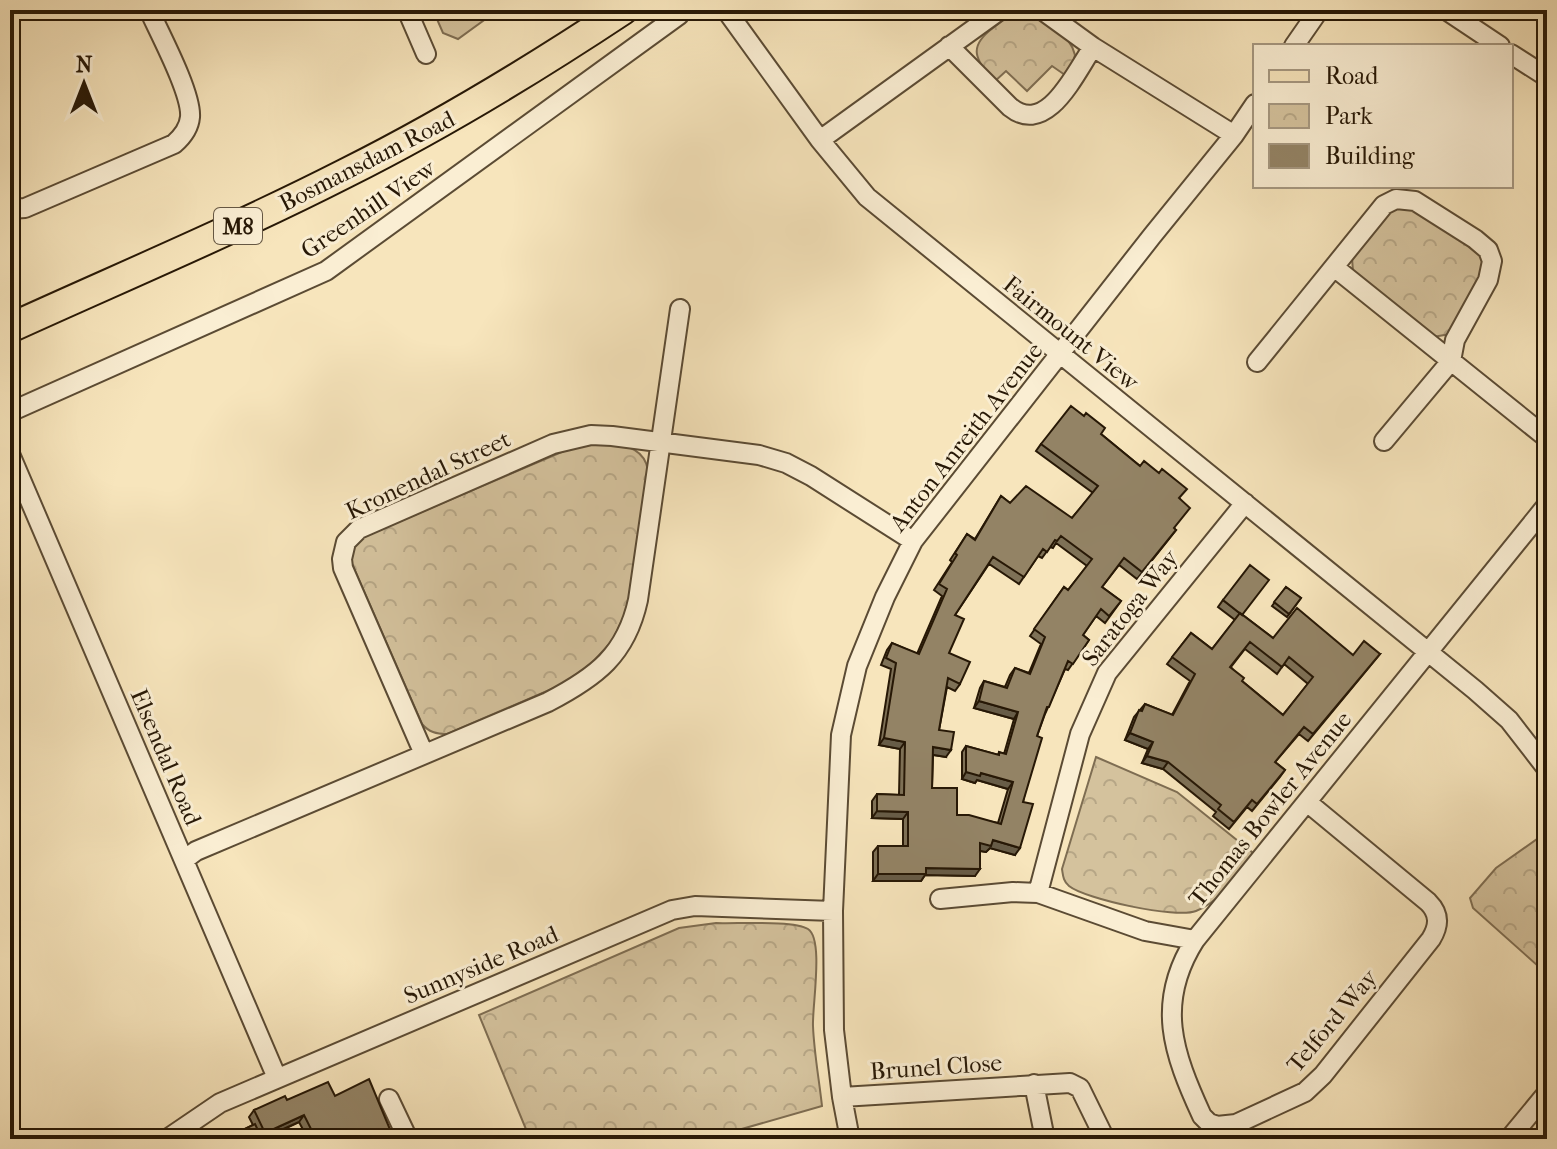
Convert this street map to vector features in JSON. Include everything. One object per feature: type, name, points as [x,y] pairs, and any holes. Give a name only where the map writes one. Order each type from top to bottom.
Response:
[{"type":"main road","name":"Bosmansdam Road","points":[[10,328],[348,173],[460,113],[623,10]]},
{"type":"street","points":[[10,209],[25,208],[174,144],[182,137],[190,120],[188,100],[149,10]]},
{"type":"street","points":[[407,10],[426,54]]},
{"type":"street","name":"Fairmount View","points":[[726,10],[820,140],[867,197],[1509,720],[1547,769]]},
{"type":"street","points":[[820,140],[1000,10]]},
{"type":"street","points":[[1042,10],[1093,47],[1234,135]]},
{"type":"street","points":[[1295,44],[1319,10]]},
{"type":"street","points":[[1446,10],[1497,44]]},
{"type":"street","name":"Greenhill View","points":[[10,412],[326,271],[679,15]]},
{"type":"street","points":[[949,46],[1018,114],[1032,117],[1055,102],[1093,47]]},
{"type":"street","points":[[1513,55],[1547,77]]},
{"type":"street","name":"Anton Anreith Avenue","points":[[850,1139],[834,1030],[833,911],[841,735],[857,666],[885,597],[913,541],[1253,107]]},
{"type":"street","points":[[1257,362],[1384,205],[1396,199],[1415,201],[1475,239],[1491,255],[1492,269],[1455,340],[1451,361],[1384,441]]},
{"type":"street","points":[[1334,267],[1547,438]]},
{"type":"street","points":[[184,860],[196,851],[548,702],[577,687],[608,663],[633,625],[663,442],[680,309]]},
{"type":"street","name":"Kronendal Street","points":[[424,754],[343,568],[343,550],[359,529],[553,444],[591,435],[759,455],[786,463],[811,476],[913,541]]},
{"type":"street","name":"Elsendal Road","points":[[10,454],[277,1078]]},
{"type":"street","name":"Saratoga Way","points":[[1038,893],[1080,734],[1107,673],[1245,503]]},
{"type":"street","name":"Thomas Bowler Avenue","points":[[940,899],[1013,892],[1038,893],[1145,931],[1195,940],[1547,505]]},
{"type":"street","name":"Telford Way","points":[[1195,940],[1175,982],[1170,1012],[1174,1040],[1202,1116],[1217,1126],[1236,1124],[1292,1100],[1323,1075],[1431,939],[1437,925],[1434,908],[1428,902],[1307,802]]},
{"type":"street","name":"Sunnyside Road","points":[[167,1139],[220,1103],[672,910],[695,906],[833,911]]},
{"type":"street","name":"Brunel Close","points":[[842,1097],[1063,1082],[1080,1088],[1105,1139]]},
{"type":"street","name":"Brunel Close","points":[[1034,1084],[1045,1139]]},
{"type":"street","points":[[1515,1136],[1547,1093]]},
{"type":"street","points":[[389,1099],[408,1139]]},
{"type":"green space","points":[[433,10],[498,10],[458,39],[443,33]]},
{"type":"green space","points":[[1021,11],[1037,16],[1054,27],[1068,40],[1075,55],[1065,75],[1052,66],[1027,91],[1006,71],[994,82],[977,54],[979,42],[985,35],[1006,18]]},
{"type":"green space","points":[[1393,208],[1411,208],[1479,252],[1484,262],[1482,273],[1450,334],[1433,337],[1353,271],[1355,252]]},
{"type":"green space","points":[[607,442],[638,453],[648,470],[627,610],[612,641],[591,664],[561,685],[447,734],[430,731],[422,724],[352,564],[355,545],[363,537],[578,445]]},
{"type":"green space","points":[[1096,757],[1177,792],[1253,853],[1214,901],[1185,913],[1151,910],[1093,897],[1067,884],[1062,869]]},
{"type":"green space","points":[[1547,832],[1547,974],[1473,908],[1470,898],[1496,868]]},
{"type":"green space","points":[[716,923],[790,924],[808,929],[813,935],[816,959],[813,1026],[822,1106],[707,1139],[530,1139],[479,1015],[679,928]]},
{"type":"building","points":[[1071,406],[1105,428],[1101,434],[1140,466],[1144,461],[1159,473],[1162,469],[1187,489],[1179,498],[1190,508],[1142,572],[1124,558],[1102,587],[1121,601],[1109,616],[1101,609],[1083,635],[1089,640],[1073,664],[1068,661],[1047,707],[1037,736],[1042,738],[1023,802],[1033,804],[1020,848],[993,840],[991,846],[980,843],[980,869],[926,868],[926,874],[878,874],[878,846],[908,846],[908,812],[877,811],[877,794],[904,795],[905,742],[884,738],[896,663],[886,658],[892,643],[919,654],[947,589],[939,584],[957,555],[955,553],[967,534],[975,540],[1001,496],[1010,503],[1026,486],[1072,518],[1098,486],[1041,444]],"holes":[[[1061,536],[1092,559],[1068,590],[1064,587],[1034,629],[1045,637],[1030,674],[1015,668],[1007,688],[984,681],[979,701],[1018,712],[1006,754],[966,746],[966,772],[1013,782],[1001,824],[969,815],[957,815],[957,788],[932,788],[933,747],[951,750],[954,732],[939,730],[948,678],[960,684],[970,662],[949,653],[964,619],[955,615],[993,557],[1024,577],[1043,549],[1047,552]]]},
{"type":"building","points":[[1250,565],[1269,580],[1242,615],[1223,600]]},
{"type":"building","points":[[1286,587],[1301,598],[1289,614],[1274,602]]},
{"type":"building","points":[[1297,608],[1353,655],[1364,641],[1380,654],[1313,734],[1304,727],[1275,762],[1285,770],[1257,804],[1252,800],[1234,822],[1218,809],[1221,805],[1168,762],[1147,756],[1153,742],[1130,733],[1139,710],[1142,711],[1145,704],[1173,715],[1195,674],[1172,657],[1191,633],[1212,649],[1240,613],[1273,638]],"holes":[[[1250,642],[1282,667],[1289,657],[1313,677],[1283,715],[1230,667]]]},
{"type":"building","points":[[369,1079],[394,1139],[316,1139],[304,1115],[265,1133],[254,1110],[328,1082],[335,1096]]},
{"type":"building","points":[[255,1124],[262,1139],[226,1139],[226,1138]]}]
